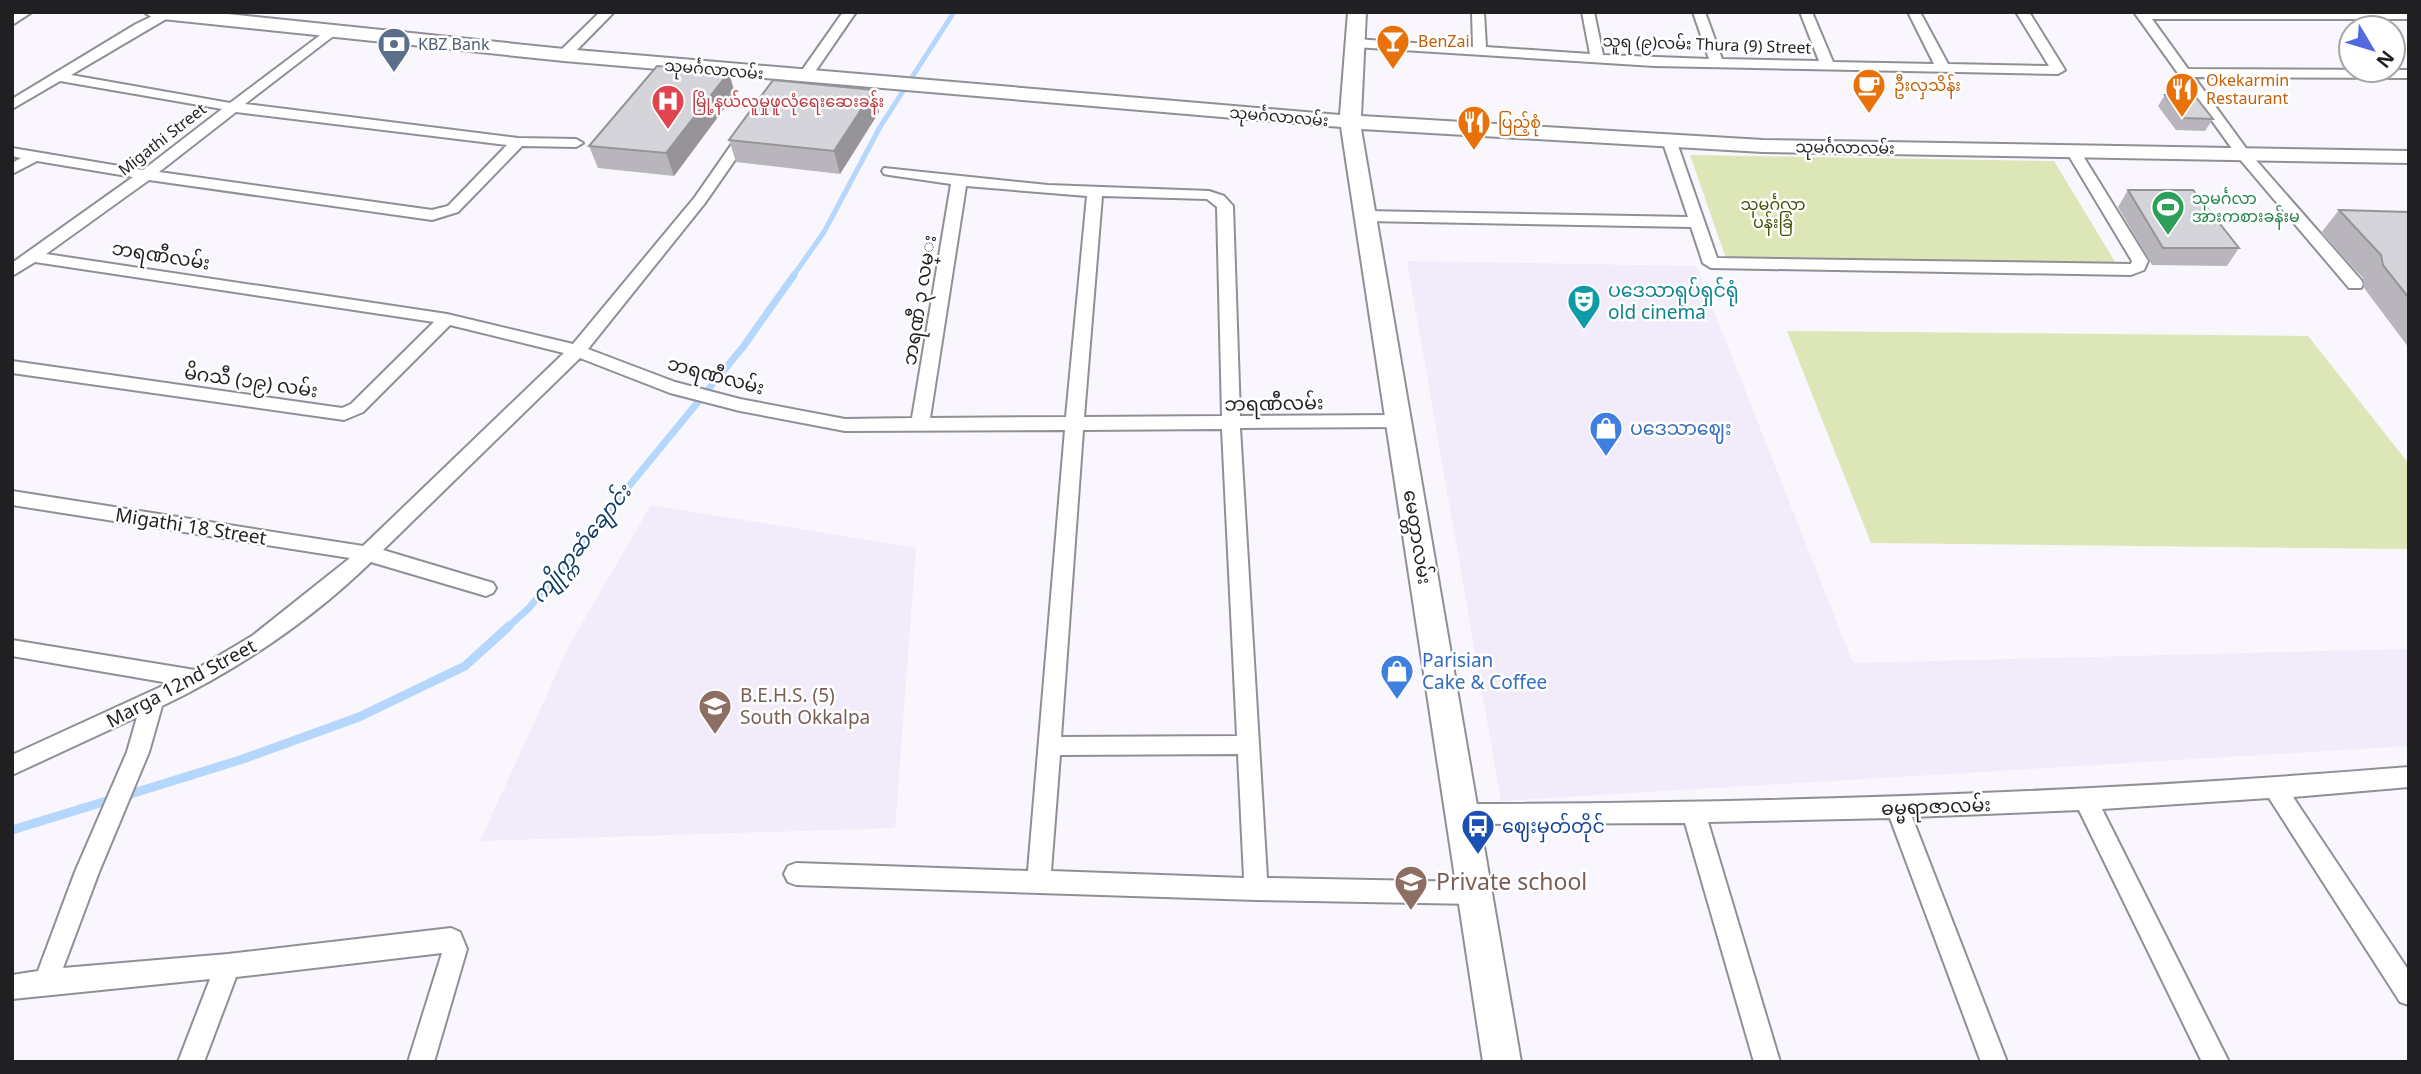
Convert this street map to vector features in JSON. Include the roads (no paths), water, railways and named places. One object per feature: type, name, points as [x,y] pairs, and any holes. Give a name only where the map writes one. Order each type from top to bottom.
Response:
[{"type":"main road","points":[[12,19],[23,12]]},
{"type":"main road","name":"မေတ္တာလမ်း","points":[[1357,12],[1349,122],[1502,1062]]},
{"type":"main road","name":"သုမင်္ဂလာလမ်း","points":[[164,13],[790,79],[882,82],[1349,122],[1763,146],[2409,157]]},
{"type":"street","points":[[564,55],[608,12]]},
{"type":"street","points":[[790,79],[850,12]]},
{"type":"street","points":[[1478,12],[1480,50]]},
{"type":"street","points":[[1588,12],[1597,58]]},
{"type":"street","points":[[1699,12],[1717,63]]},
{"type":"street","points":[[1806,12],[1828,66]]},
{"type":"street","points":[[1914,12],[1944,69]]},
{"type":"street","name":"သူရ (၉)လမ်း Thura (9) Street","points":[[1355,43],[1717,63],[2058,70],[2022,12]]},
{"type":"street","points":[[12,105],[164,13]]},
{"type":"street","points":[[2141,14],[2271,17],[2409,15]]},
{"type":"street","points":[[2141,14],[2243,154],[2355,284]]},
{"type":"street","name":"Migathi Street","points":[[12,271],[146,175],[331,31]]},
{"type":"street","points":[[2185,73],[2409,75]]},
{"type":"street","points":[[58,77],[232,107],[518,142],[576,143]]},
{"type":"street","name":"Marga 12nd Street","points":[[12,766],[198,679],[301,613],[370,554],[578,351],[700,200],[755,121]]},
{"type":"street","points":[[1669,140],[1711,262],[2131,270],[2138,267],[2140,261],[2073,151]]},
{"type":"street","points":[[12,152],[146,175],[432,215],[453,209],[518,142]]},
{"type":"street","points":[[12,170],[34,156]]},
{"type":"street","points":[[889,171],[959,183],[1096,193],[1209,195],[1219,199],[1225,206],[1231,424],[1256,889]]},
{"type":"street","name":"ဘရဏီ ၃ လမ္း","points":[[920,425],[959,183]]},
{"type":"street","points":[[1040,880],[1074,425],[1096,193]]},
{"type":"street","points":[[1365,216],[1696,222]]},
{"type":"street","points":[[2302,225],[2328,226]]},
{"type":"street","name":"ဘရဏီလမ်း","points":[[34,257],[447,319],[578,351],[670,387],[740,405],[845,425],[1399,421]]},
{"type":"street","name":"မိဂသီ (၁၉) လမ်း","points":[[12,367],[344,414],[357,408],[447,319]]},
{"type":"street","name":"Migathi 18 Street","points":[[12,498],[370,554],[486,588]]},
{"type":"street","points":[[12,648],[198,679]]},
{"type":"street","points":[[46,982],[87,872],[138,752],[152,702]]},
{"type":"street","points":[[1050,746],[1247,746]]},
{"type":"street","name":"ဓမ္မရာဇာလမ်း","points":[[1463,814],[1694,814],[2086,801],[2409,777]]},
{"type":"street","points":[[2275,789],[2400,966],[2409,993]]},
{"type":"street","points":[[2086,801],[2216,1062]]},
{"type":"street","points":[[1897,807],[1994,1062]]},
{"type":"street","points":[[1694,814],[1767,1062]]},
{"type":"street","points":[[796,874],[1256,889],[1475,893]]},
{"type":"street","points":[[12,988],[46,982],[228,966],[451,940],[455,949],[421,1062]]},
{"type":"street","points":[[191,1062],[228,966]]},
{"type":"waterway","name":"ကျိုက္ကဆံချောင်း","points":[[793,276],[824,232],[880,127],[954,12]]},
{"type":"waterway","name":"ကျိုက္ကဆံချောင်း","points":[[507,628],[529,608],[743,347],[794,275]]},
{"type":"waterway","name":"ကျိုက္ကဆံချောင်း","points":[[124,796],[240,760],[359,717],[465,666],[509,626]]},
{"type":"waterway","name":"ကျိုက္ကဆံချောင်း","points":[[12,830],[113,799]]},
{"type":"place","name":"BenZai","points":[[1393,71]]},
{"type":"place","name":"KBZ Bank","points":[[394,74]]},
{"type":"place","name":"ဦးလှသိန်း","points":[[1869,115]]},
{"type":"place","name":"Okekarmin Restaurant","points":[[2182,119]]},
{"type":"place","name":"မြို့နယ်လူမှုဖူလုံရေးဆေးခန်း","points":[[668,131]]},
{"type":"place","name":"ပြည့်စုံ","points":[[1474,152]]},
{"type":"place","name":"သုမင်္ဂလာ အားကစားခန်းမ","points":[[2168,237]]},
{"type":"place","name":"ပဒေသာရုပ်ရှင်ရုံ old cinema","points":[[1584,331]]},
{"type":"place","name":"ပဒေသာဈေး","points":[[1606,458]]},
{"type":"place","name":"Parisian Cake & Coffee","points":[[1397,701]]},
{"type":"place","name":"B.E.H.S. (5) South Okkalpa","points":[[715,736]]},
{"type":"place","name":"ဈေးမှတ်တိုင်","points":[[1478,856]]},
{"type":"place","name":"Private school","points":[[1411,912]]},
{"type":"park label","name":"သုမင်္ဂလာ ပန်းခြံ","points":[[1773,213]]}]
